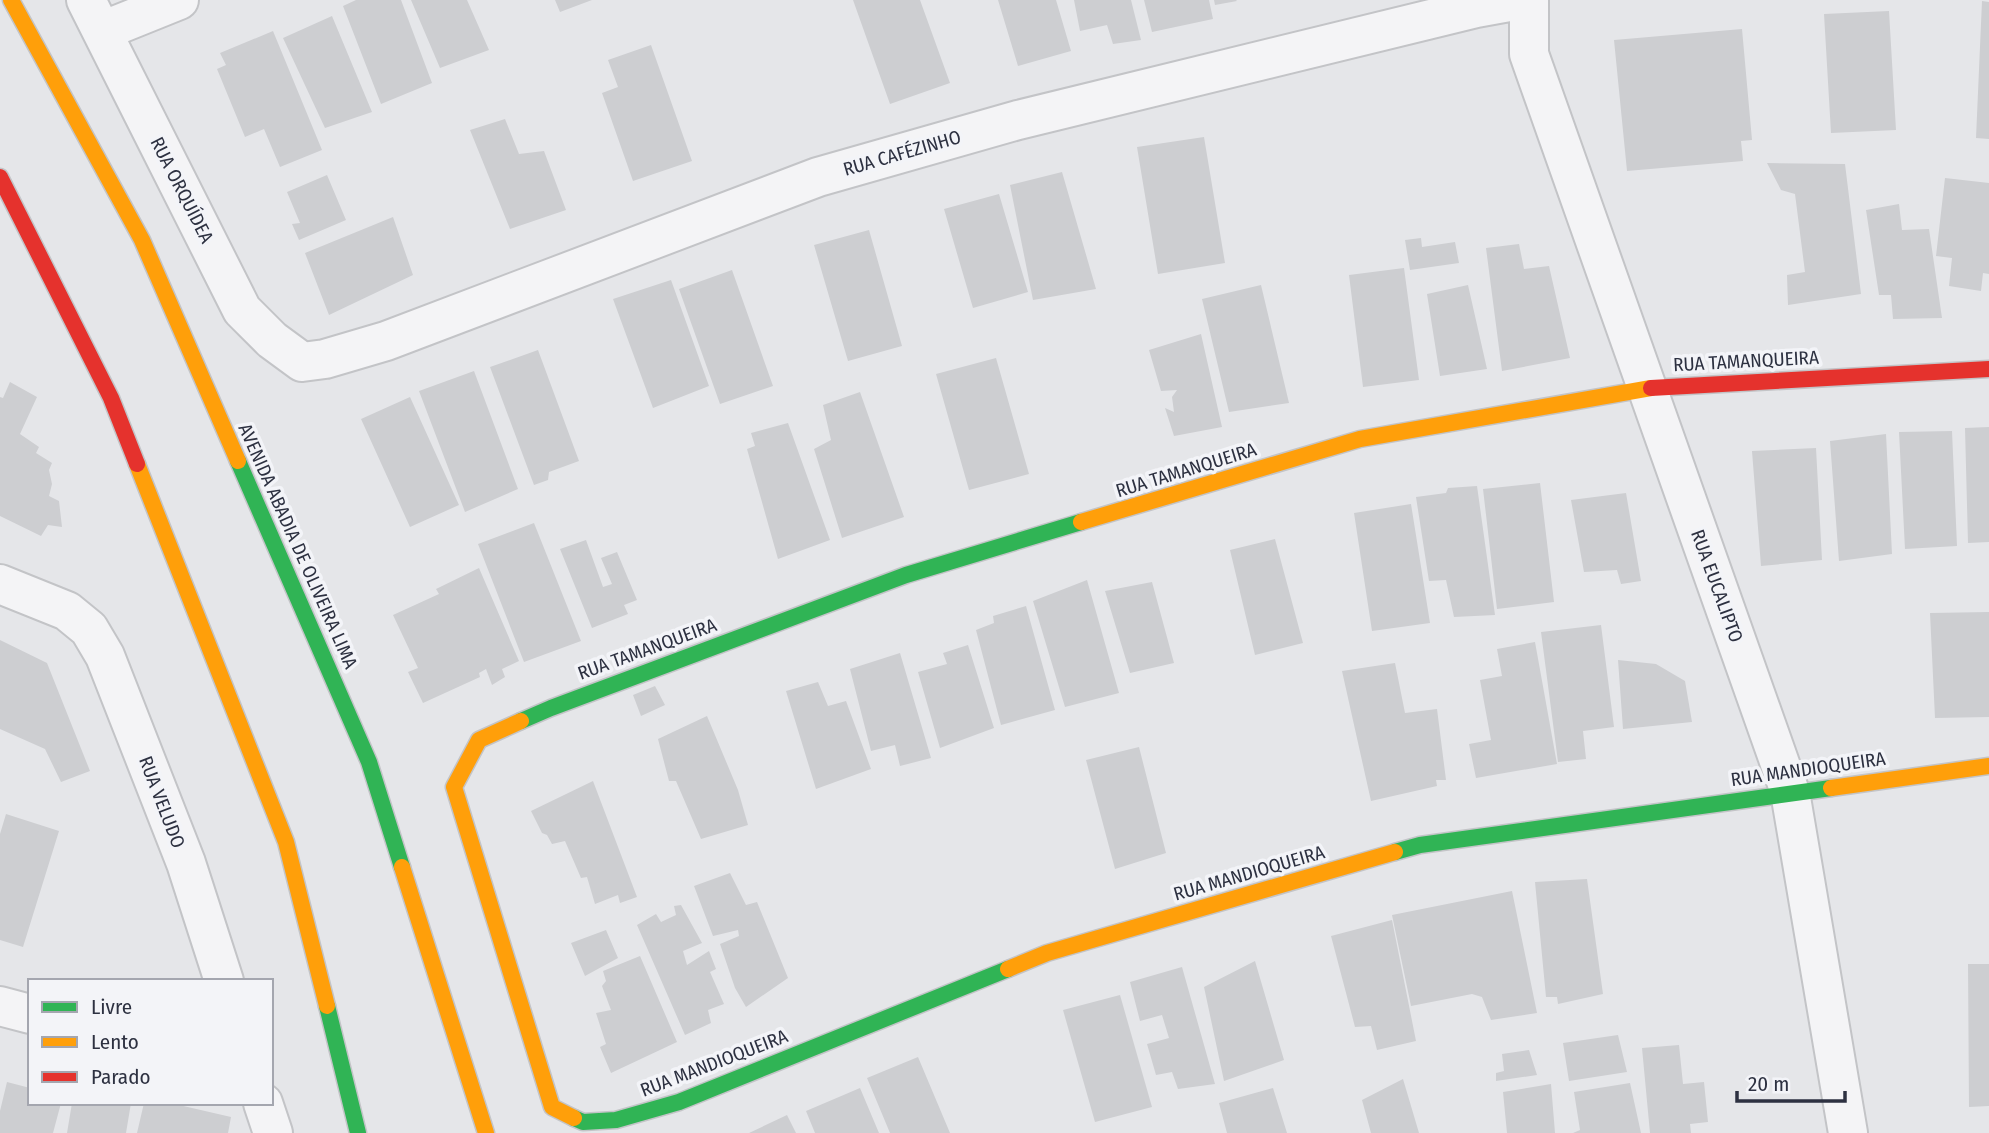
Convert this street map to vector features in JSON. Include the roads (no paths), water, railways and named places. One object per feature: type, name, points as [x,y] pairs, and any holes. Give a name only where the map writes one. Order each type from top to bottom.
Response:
[{"type":"street","name":"AVENIDA ABADIA DE OLIVEIRA LIMA","points":[[10,0],[142,240],[369,762],[485,1133]]},
{"type":"street","points":[[94,15],[178,0]]},
{"type":"street","name":"RUA CAFÉZINHO","points":[[302,362],[325,359],[386,341],[818,177],[1018,120],[1474,4],[1520,0]]},
{"type":"street","name":"RUA EUCALIPTO","points":[[1529,0],[1529,54],[1790,792],[1848,1133]]},
{"type":"street","points":[[1474,4],[1529,54]]},
{"type":"street","name":"RUA ORQUÍDEA","points":[[94,15],[242,310],[272,340],[302,362]]},
{"type":"street","points":[[0,177],[111,398],[286,842],[358,1133]]},
{"type":"street","name":"RUA TAMANQUEIRA","points":[[552,1107],[454,787],[479,740],[551,708],[906,575],[1360,439],[1646,388],[1989,369]]},
{"type":"street","name":"RUA VELUDO","points":[[0,584],[68,611],[89,629],[105,656],[186,863],[223,979]]},
{"type":"street","name":"RUA MANDIOQUEIRA","points":[[552,1107],[583,1122],[616,1120],[667,1105],[1047,953],[1420,845],[1989,766]]},
{"type":"street","points":[[0,1006],[28,1013]]},
{"type":"street","points":[[264,1105],[273,1133]]}]
